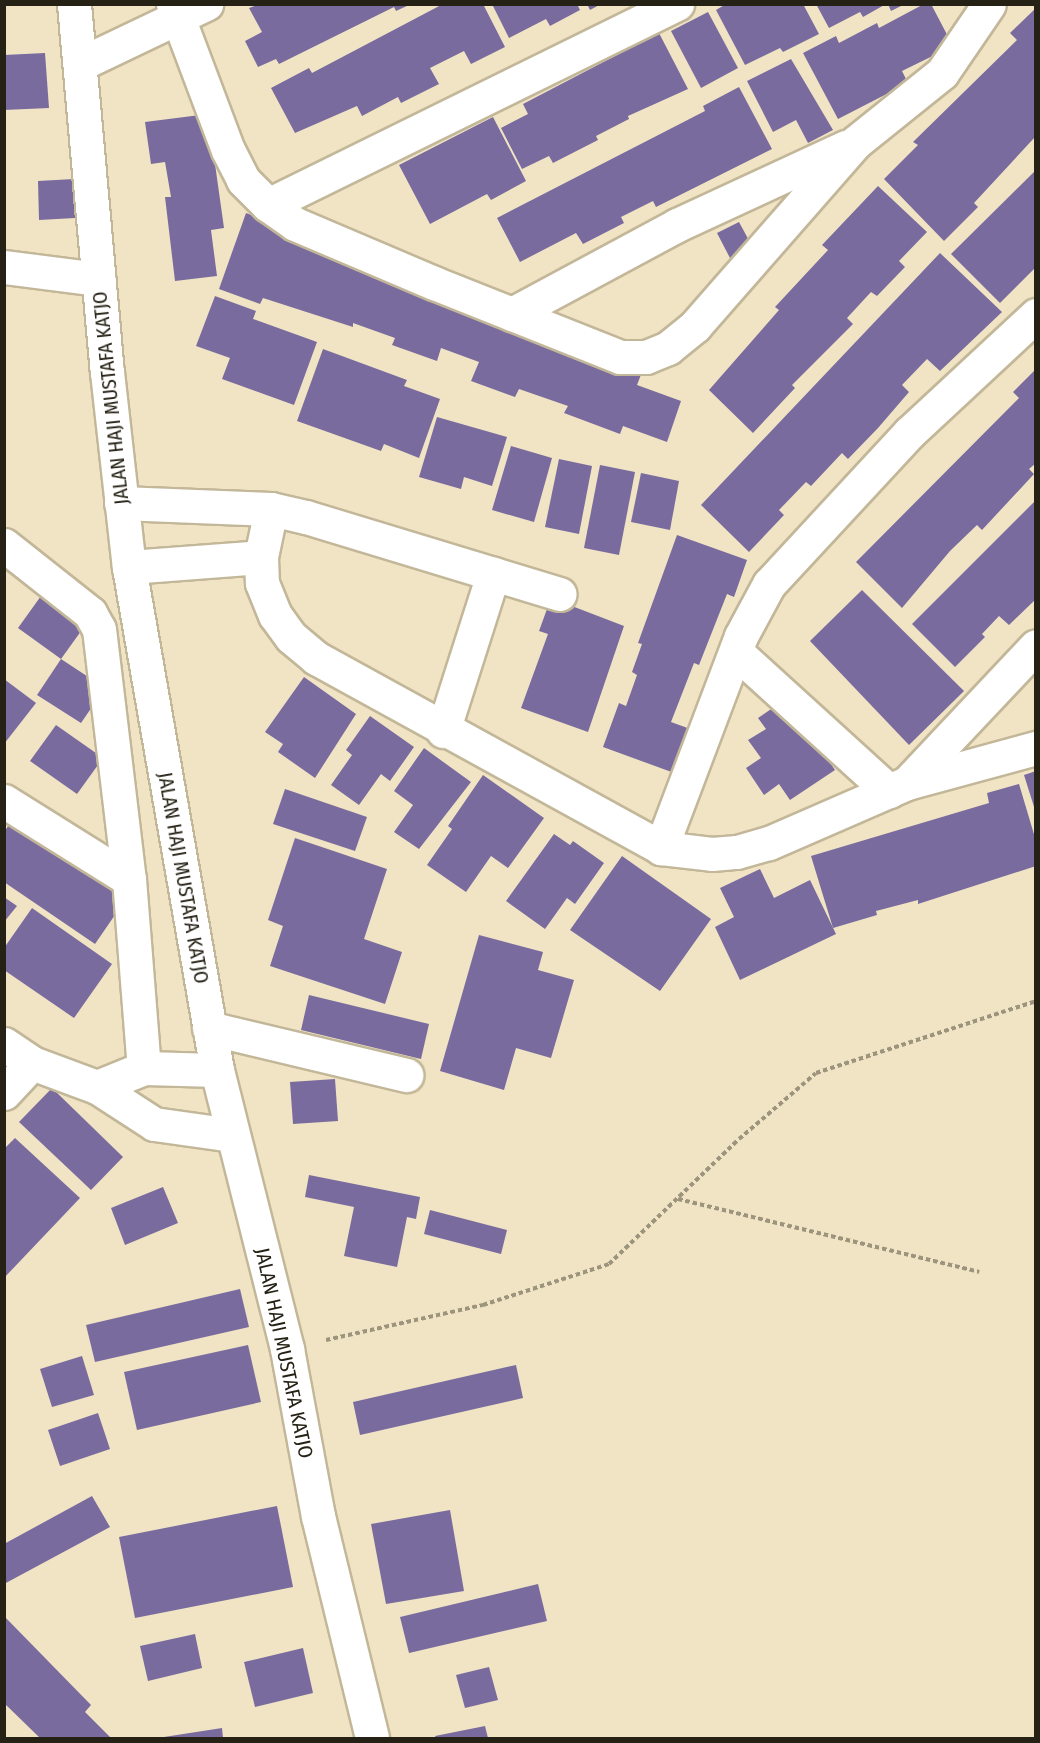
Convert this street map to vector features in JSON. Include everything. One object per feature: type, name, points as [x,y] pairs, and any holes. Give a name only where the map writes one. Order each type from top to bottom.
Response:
[{"type":"street","points":[[268,205],[677,4]]},
{"type":"street","points":[[80,64],[185,9],[228,150],[243,180],[268,205],[295,224],[512,314],[620,357],[646,357],[668,348],[725,294],[856,142],[942,73],[989,4]]},
{"type":"street","name":"JALAN HAJI MUSTAFA KATJO","points":[[82,8],[80,64],[98,279],[129,567],[217,1070],[287,1349],[318,1516],[372,1738]]},
{"type":"street","points":[[512,314],[677,225],[856,142]]},
{"type":"street","points":[[4,267],[98,279]]},
{"type":"street","points":[[661,848],[754,607],[769,584],[910,432],[1035,315]]},
{"type":"street","points":[[121,502],[271,509],[560,594]]},
{"type":"street","points":[[271,509],[261,557],[262,583],[275,615],[291,637],[316,658],[443,731],[661,848],[712,854],[737,852],[769,843],[898,787],[1035,748]]},
{"type":"street","points":[[4,545],[97,623],[129,879],[144,1068]]},
{"type":"street","points":[[129,567],[261,557]]},
{"type":"street","points":[[443,731],[493,574]]},
{"type":"street","points":[[898,787],[1035,646]]},
{"type":"street","points":[[736,652],[898,787]]},
{"type":"street","points":[[4,801],[129,879]]},
{"type":"street","points":[[209,1028],[406,1075]]},
{"type":"street","points":[[4,1093],[13,1052],[97,1087],[154,1124],[232,1135]]},
{"type":"street","points":[[97,1087],[144,1068],[217,1070]]},
{"type":"path","points":[[287,1349],[483,1305],[609,1264],[816,1073],[1035,1000]]},
{"type":"path","points":[[677,1199],[979,1272]]},
{"type":"building","points":[[443,4],[483,4],[505,47],[471,64],[464,51],[430,68],[439,84],[401,103],[398,97],[362,116],[357,106],[295,133],[271,88],[309,68],[312,73]]},
{"type":"building","points":[[492,4],[577,4],[580,10],[550,26],[546,19],[509,38]]},
{"type":"building","points":[[587,4],[601,4],[590,10]]},
{"type":"building","points":[[726,4],[803,4],[819,34],[783,52],[780,48],[745,65],[716,10]]},
{"type":"building","points":[[816,4],[886,4],[863,17],[860,12],[829,28]]},
{"type":"building","points":[[888,4],[905,4],[891,11]]},
{"type":"building","points":[[924,4],[931,4],[953,46],[902,71],[908,83],[838,119],[803,53],[836,36],[839,43],[877,23],[879,28]]},
{"type":"building","points":[[257,5],[409,5],[396,11],[394,7],[279,64],[276,59],[258,67],[245,41],[262,32],[249,8]]},
{"type":"building","points":[[1036,8],[1036,136],[974,203],[978,207],[944,241],[884,179],[918,145],[913,142],[1017,40],[1010,33]]},
{"type":"building","points":[[708,12],[738,68],[701,88],[671,31]]},
{"type":"building","points":[[659,33],[688,89],[628,116],[629,119],[596,136],[598,140],[553,163],[549,156],[522,169],[501,128],[528,114],[523,104]]},
{"type":"building","points":[[45,53],[49,108],[4,110],[4,55]]},
{"type":"building","points":[[791,59],[833,130],[808,143],[796,120],[773,132],[747,81]]},
{"type":"building","points":[[739,87],[772,149],[656,207],[653,201],[621,217],[624,223],[583,244],[576,233],[520,262],[497,218],[705,111],[703,106]]},
{"type":"building","points":[[208,114],[224,228],[211,230],[217,276],[175,281],[165,197],[171,197],[165,162],[151,164],[145,122]]},
{"type":"building","points":[[493,117],[526,181],[491,200],[487,194],[430,224],[399,165]]},
{"type":"building","points":[[1036,170],[1035,268],[1000,303],[951,254]]},
{"type":"building","points":[[74,179],[75,218],[39,220],[38,181]]},
{"type":"building","points":[[878,186],[927,232],[899,261],[905,267],[877,296],[871,292],[847,318],[853,324],[792,385],[795,388],[753,433],[709,390],[779,310],[775,307],[828,250],[822,245]]},
{"type":"building","points":[[246,213],[288,229],[284,238],[642,372],[637,385],[681,401],[667,442],[623,426],[620,434],[564,413],[568,406],[519,389],[515,397],[471,381],[479,362],[441,348],[437,361],[392,345],[395,338],[353,323],[353,327],[263,298],[260,304],[219,289]]},
{"type":"building","points":[[739,222],[752,246],[730,258],[717,233]]},
{"type":"building","points":[[940,253],[1002,312],[940,371],[927,359],[902,385],[909,392],[878,428],[848,459],[842,453],[811,486],[806,482],[779,510],[784,515],[749,552],[701,505]]},
{"type":"building","points":[[215,296],[256,311],[253,319],[317,342],[294,405],[222,379],[230,358],[196,346]]},
{"type":"building","points":[[323,349],[407,380],[404,386],[440,399],[419,458],[384,444],[381,451],[297,421]]},
{"type":"building","points":[[1036,369],[1036,463],[1029,469],[1034,474],[982,530],[977,525],[950,551],[902,608],[856,562],[1019,398],[1013,392]]},
{"type":"building","points":[[437,417],[507,437],[492,486],[464,477],[461,489],[419,477]]},
{"type":"building","points":[[511,446],[552,458],[534,522],[492,510]]},
{"type":"building","points":[[559,459],[592,466],[579,534],[545,527]]},
{"type":"building","points":[[600,465],[635,472],[619,555],[584,548]]},
{"type":"building","points":[[641,473],[679,481],[670,530],[631,522]]},
{"type":"building","points":[[1036,500],[1036,599],[1009,625],[999,616],[982,634],[985,637],[955,667],[912,624]]},
{"type":"building","points":[[677,535],[747,560],[734,597],[727,594],[699,665],[694,663],[671,722],[693,730],[677,774],[603,747],[619,703],[626,706],[637,675],[632,672],[642,644],[638,643]]},
{"type":"building","points":[[46,589],[89,620],[61,659],[18,628]]},
{"type":"building","points":[[862,590],[964,691],[909,745],[810,641]]},
{"type":"building","points":[[551,598],[624,626],[588,732],[521,708],[548,634],[539,631]]},
{"type":"building","points":[[61,659],[105,688],[81,723],[37,695]]},
{"type":"building","points":[[304,677],[356,714],[315,778],[278,752],[283,744],[265,732]]},
{"type":"building","points":[[4,679],[36,703],[4,744]]},
{"type":"building","points":[[780,703],[793,709],[835,770],[790,800],[779,784],[764,795],[746,768],[761,758],[748,740],[766,729],[758,718]]},
{"type":"building","points":[[370,716],[414,747],[390,781],[381,774],[359,805],[331,785],[352,755],[346,750]]},
{"type":"building","points":[[56,725],[103,758],[77,794],[30,761]]},
{"type":"building","points":[[424,748],[471,782],[419,849],[394,832],[413,805],[394,791]]},
{"type":"building","points":[[1036,771],[1036,810],[1035,810],[1024,775]]},
{"type":"building","points":[[483,775],[544,818],[508,868],[491,856],[466,892],[427,865],[452,829],[448,826]]},
{"type":"building","points":[[1019,784],[1036,841],[1036,866],[918,904],[918,900],[876,911],[877,915],[833,928],[811,856],[989,803],[987,793]]},
{"type":"building","points":[[285,789],[367,817],[355,851],[273,824]]},
{"type":"building","points":[[16,815],[130,893],[95,944],[4,882],[4,832]]},
{"type":"building","points":[[554,834],[570,845],[573,841],[604,863],[575,904],[567,898],[545,929],[506,901]]},
{"type":"building","points":[[295,838],[387,869],[364,939],[402,952],[385,1004],[270,966],[283,926],[268,920]]},
{"type":"building","points":[[622,856],[711,919],[660,991],[570,930]]},
{"type":"building","points":[[760,869],[774,898],[810,880],[836,934],[740,980],[715,927],[734,917],[720,888]]},
{"type":"building","points":[[4,897],[17,906],[4,922]]},
{"type":"building","points":[[32,908],[112,964],[74,1018],[4,970],[4,948]]},
{"type":"building","points":[[479,935],[543,952],[538,970],[574,980],[551,1058],[516,1048],[504,1090],[440,1071]]},
{"type":"building","points":[[309,995],[429,1024],[421,1059],[301,1030]]},
{"type":"building","points":[[335,1079],[338,1121],[293,1124],[290,1082]]},
{"type":"building","points":[[52,1088],[123,1157],[91,1190],[19,1122]]},
{"type":"building","points":[[15,1138],[80,1198],[4,1278],[4,1149]]},
{"type":"building","points":[[309,1175],[420,1197],[416,1219],[407,1217],[397,1267],[344,1256],[354,1207],[305,1197]]},
{"type":"building","points":[[163,1187],[178,1223],[125,1245],[111,1208]]},
{"type":"building","points":[[430,1210],[507,1230],[501,1254],[424,1234]]},
{"type":"building","points":[[240,1289],[249,1327],[95,1362],[86,1325]]},
{"type":"building","points":[[248,1345],[261,1402],[137,1430],[124,1372]]},
{"type":"building","points":[[82,1356],[94,1395],[52,1407],[40,1369]]},
{"type":"building","points":[[516,1365],[523,1398],[360,1435],[353,1402]]},
{"type":"building","points":[[98,1413],[110,1449],[60,1466],[48,1430]]},
{"type":"building","points":[[92,1496],[110,1527],[4,1584],[4,1544]]},
{"type":"building","points":[[277,1506],[293,1587],[135,1618],[119,1537]]},
{"type":"building","points":[[450,1510],[464,1591],[386,1604],[371,1524]]},
{"type":"building","points":[[538,1584],[547,1621],[409,1653],[400,1617]]},
{"type":"building","points":[[4,1616],[91,1705],[85,1712],[111,1738],[40,1738],[4,1703]]},
{"type":"building","points":[[195,1634],[202,1668],[148,1681],[140,1646]]},
{"type":"building","points":[[303,1648],[313,1693],[255,1707],[244,1662]]},
{"type":"building","points":[[489,1667],[498,1700],[465,1708],[456,1675]]},
{"type":"building","points":[[485,1726],[488,1738],[436,1738],[435,1736]]},
{"type":"building","points":[[222,1728],[223,1738],[164,1738],[164,1737]]}]
